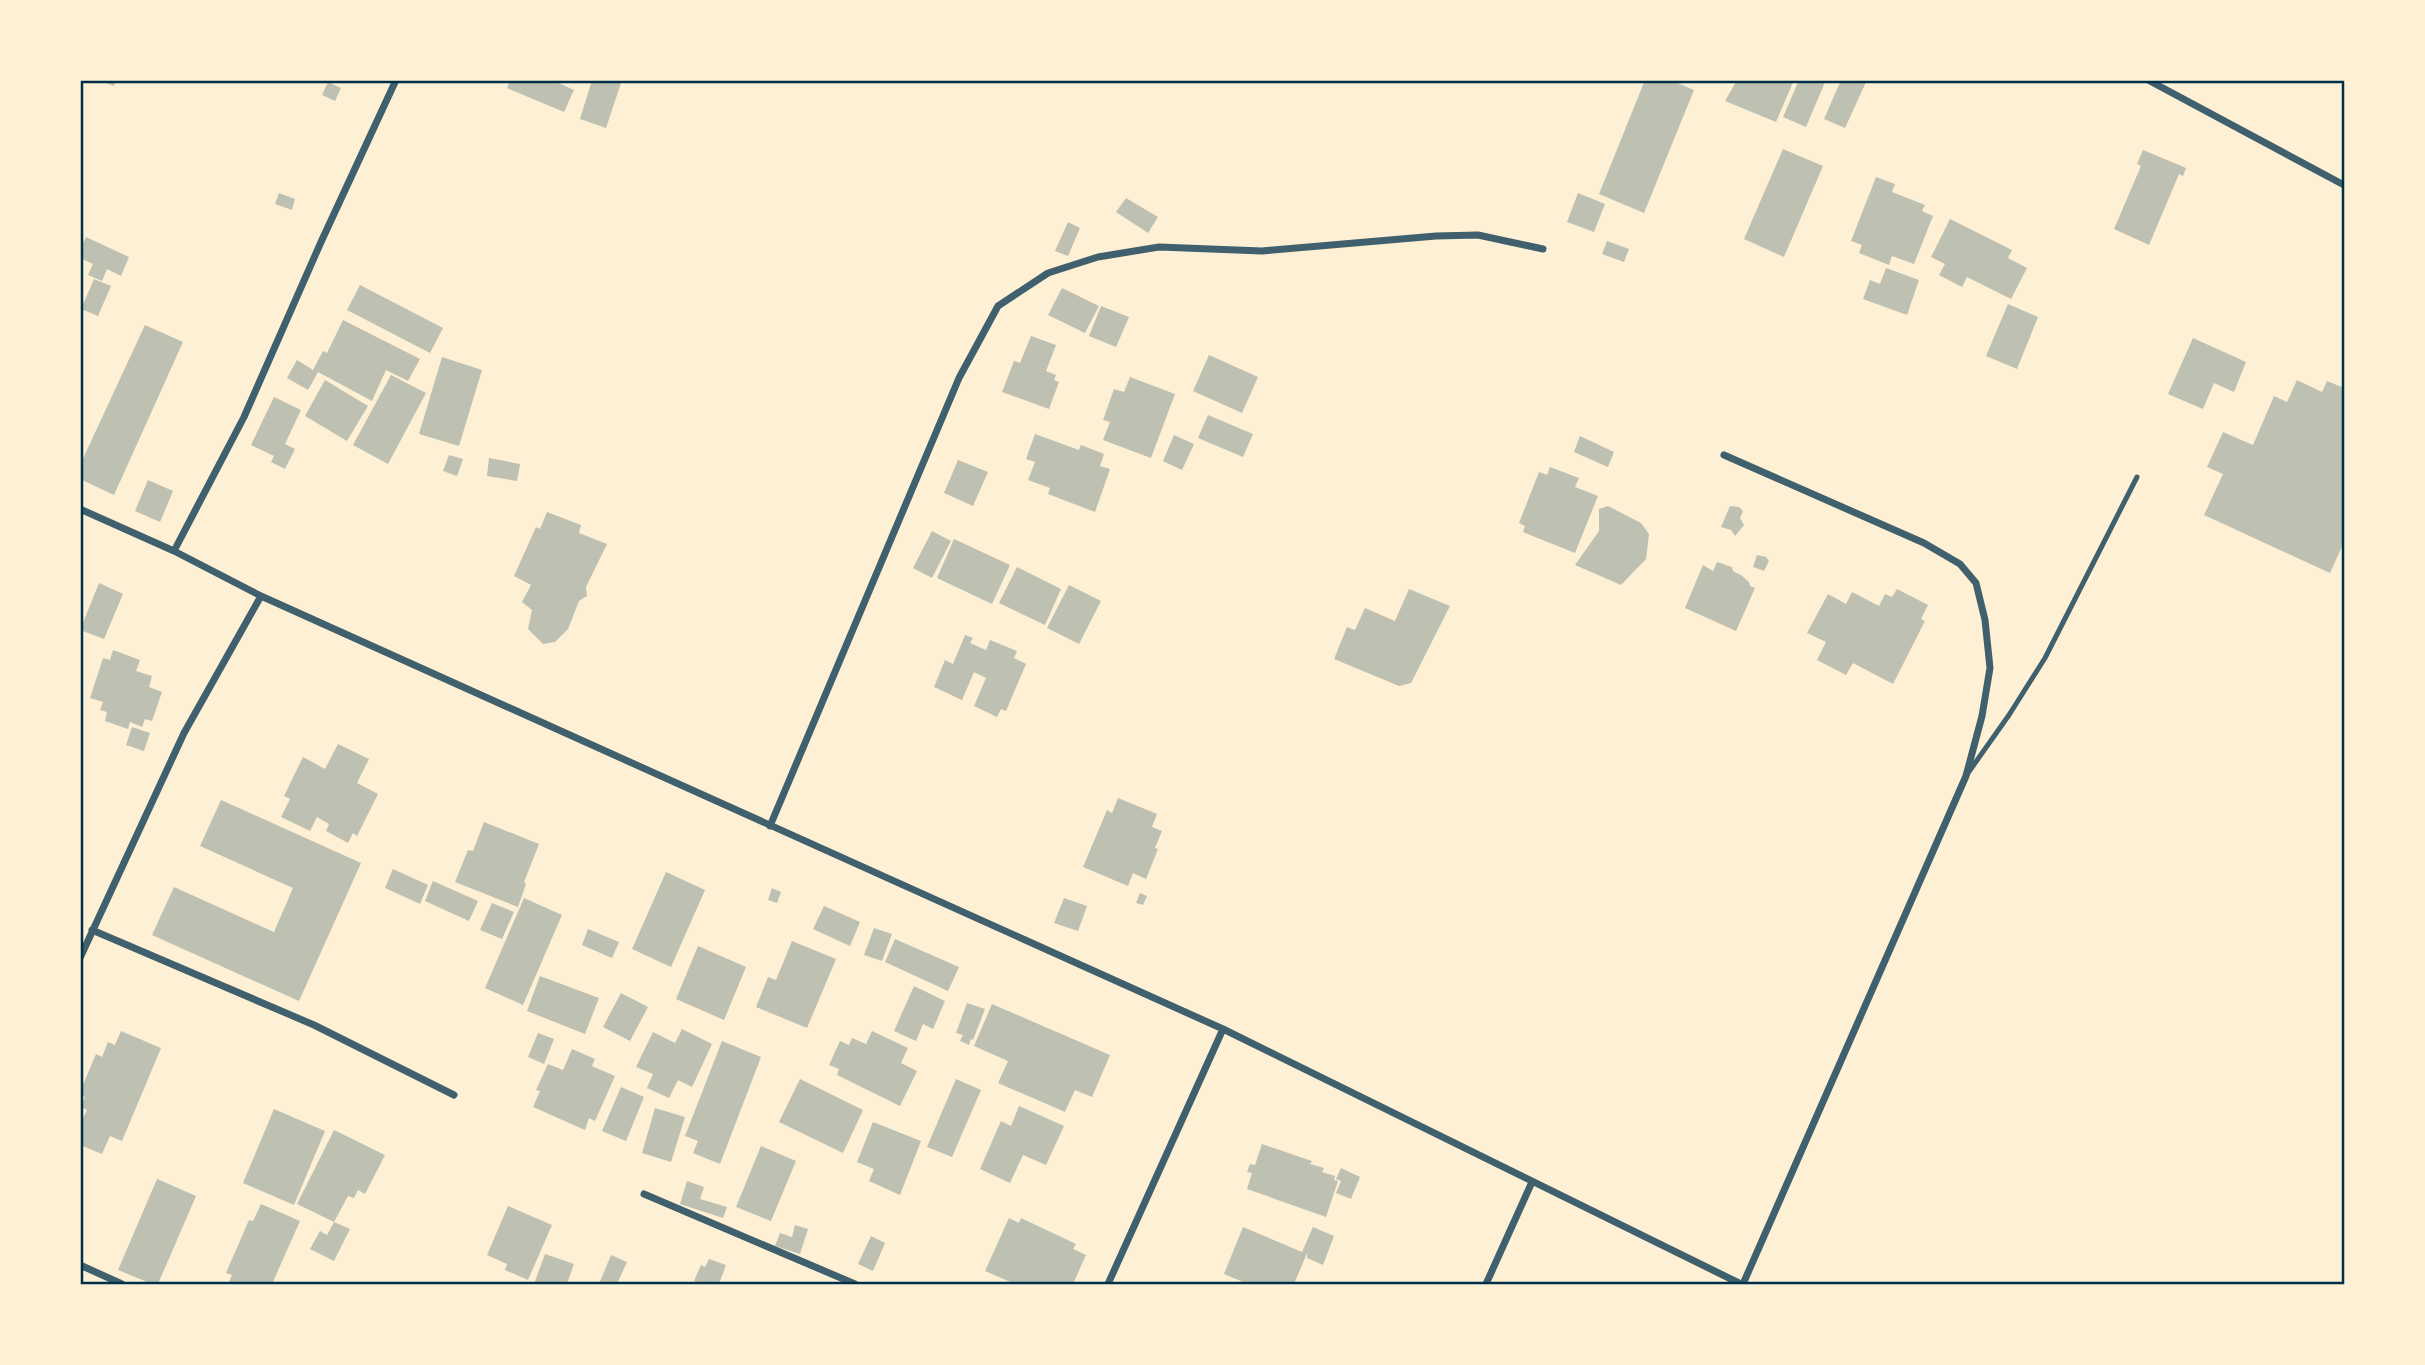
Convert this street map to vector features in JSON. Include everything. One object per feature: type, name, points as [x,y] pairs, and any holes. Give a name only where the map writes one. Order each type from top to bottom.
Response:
[{"type":"street","points":[[174,551],[244,417],[396,80]]},
{"type":"street","points":[[2148,80],[2344,185]]},
{"type":"street","points":[[770,826],[959,378],[998,306],[1048,273],[1098,257],[1159,247],[1262,251],[1436,236],[1478,236],[1544,249]]},
{"type":"street","points":[[80,509],[174,551],[261,596],[1223,1029],[1742,1284],[1966,776],[1982,716],[1990,668],[1985,620],[1976,583],[1960,564],[1924,543],[1724,455]]},
{"type":"street","points":[[80,958],[184,733],[261,596]]},
{"type":"street","points":[[92,930],[314,1025],[453,1095]]},
{"type":"street","points":[[1108,1284],[1223,1029]]},
{"type":"street","points":[[1486,1284],[1532,1182]]},
{"type":"street","points":[[644,1194],[855,1284]]},
{"type":"street","points":[[80,1265],[122,1284]]},
{"type":"lane","points":[[1966,776],[2045,658],[2137,477]]},
{"type":"building","points":[[98,80],[116,80],[114,86]]},
{"type":"building","points":[[510,80],[552,80],[574,90],[564,112],[507,88]]},
{"type":"building","points":[[592,80],[622,80],[606,128],[580,119]]},
{"type":"building","points":[[1645,80],[1671,80],[1694,90],[1644,213],[1599,194]]},
{"type":"building","points":[[1737,80],[1794,80],[1776,122],[1725,101]]},
{"type":"building","points":[[1799,80],[1826,80],[1806,127],[1783,117]]},
{"type":"building","points":[[1841,80],[1867,80],[1845,128],[1824,119]]},
{"type":"building","points":[[328,82],[341,88],[335,101],[322,95]]},
{"type":"building","points":[[1783,149],[1823,166],[1784,257],[1744,239]]},
{"type":"building","points":[[2143,150],[2186,168],[2183,176],[2179,174],[2149,245],[2114,229],[2141,166],[2137,164]]},
{"type":"building","points":[[1876,177],[1895,184],[1892,192],[1925,205],[1922,211],[1933,216],[1914,264],[1892,256],[1889,265],[1859,253],[1862,245],[1851,241]]},
{"type":"building","points":[[279,193],[295,199],[292,210],[275,204]]},
{"type":"building","points":[[1578,193],[1605,204],[1594,232],[1567,222]]},
{"type":"building","points":[[1126,198],[1158,217],[1148,233],[1116,212]]},
{"type":"building","points":[[1950,219],[2012,250],[2008,258],[2027,268],[2011,299],[1967,277],[1962,287],[1939,275],[1945,264],[1931,257]]},
{"type":"building","points":[[1068,222],[1080,228],[1068,256],[1055,251]]},
{"type":"building","points":[[86,237],[129,257],[121,276],[107,269],[102,281],[88,275],[93,264],[80,258],[80,249]]},
{"type":"building","points":[[1607,241],[1629,249],[1624,262],[1602,254]]},
{"type":"building","points":[[1886,268],[1919,280],[1907,315],[1863,299],[1870,280],[1880,284]]},
{"type":"building","points":[[94,279],[111,286],[98,316],[81,309]]},
{"type":"building","points":[[360,285],[443,328],[430,353],[347,310]]},
{"type":"building","points":[[1062,288],[1099,306],[1085,333],[1048,315]]},
{"type":"building","points":[[2008,304],[2038,317],[2017,369],[1986,356]]},
{"type":"building","points":[[1101,306],[1129,317],[1116,347],[1089,336]]},
{"type":"building","points":[[343,320],[420,359],[408,381],[386,370],[372,401],[318,372],[308,390],[287,378],[297,360],[313,370],[323,351],[327,353]]},
{"type":"building","points":[[145,325],[183,342],[114,495],[80,479],[80,465]]},
{"type":"building","points":[[1031,336],[1056,345],[1046,371],[1056,375],[1054,380],[1059,382],[1049,409],[1002,392],[1014,361],[1020,363]]},
{"type":"building","points":[[2193,338],[2246,362],[2234,392],[2214,383],[2203,409],[2168,394]]},
{"type":"building","points":[[1209,355],[1258,377],[1242,413],[1193,391]]},
{"type":"building","points":[[442,357],[482,370],[459,446],[419,434]]},
{"type":"building","points":[[391,375],[426,393],[388,464],[353,445]]},
{"type":"building","points":[[1130,377],[1175,394],[1151,458],[1103,440],[1110,422],[1103,420],[1114,389],[1124,392]]},
{"type":"building","points":[[325,380],[368,406],[347,441],[305,416]]},
{"type":"building","points":[[2297,380],[2322,392],[2327,381],[2344,388],[2344,542],[2330,573],[2204,515],[2223,474],[2207,467],[2223,432],[2253,445],[2274,396],[2287,402]]},
{"type":"building","points":[[274,397],[301,410],[285,444],[295,449],[285,469],[271,462],[274,456],[251,445]]},
{"type":"building","points":[[1208,415],[1253,434],[1243,457],[1198,438]]},
{"type":"building","points":[[1035,434],[1079,450],[1081,445],[1104,454],[1100,466],[1110,469],[1095,512],[1048,494],[1050,488],[1028,480],[1035,462],[1026,459]]},
{"type":"building","points":[[1174,435],[1194,444],[1182,470],[1163,461]]},
{"type":"building","points":[[1580,436],[1614,452],[1608,467],[1574,452]]},
{"type":"building","points":[[449,455],[463,459],[457,476],[443,471]]},
{"type":"building","points":[[489,458],[520,464],[517,481],[487,476]]},
{"type":"building","points":[[958,460],[988,472],[973,506],[944,493]]},
{"type":"building","points":[[1550,467],[1579,478],[1575,487],[1598,496],[1575,553],[1523,532],[1525,526],[1519,523],[1539,472],[1547,475]]},
{"type":"building","points":[[148,480],[173,491],[160,522],[135,511]]},
{"type":"building","points":[[1608,506],[1641,523],[1649,534],[1646,559],[1621,585],[1575,565],[1599,531],[1599,509]]},
{"type":"building","points":[[1730,506],[1739,507],[1743,511],[1740,518],[1744,525],[1735,536],[1731,530],[1721,527]]},
{"type":"building","points":[[547,512],[581,525],[579,533],[607,544],[586,587],[587,596],[579,601],[568,629],[555,642],[543,644],[528,629],[532,610],[522,602],[531,585],[514,576],[536,527],[540,529]]},
{"type":"building","points":[[932,531],[951,541],[932,578],[913,568]]},
{"type":"building","points":[[954,539],[1010,565],[992,604],[937,578]]},
{"type":"building","points":[[1757,555],[1766,557],[1769,561],[1764,571],[1753,567]]},
{"type":"building","points":[[1717,562],[1732,567],[1733,571],[1755,588],[1736,631],[1685,608],[1703,565],[1713,571]]},
{"type":"building","points":[[1017,567],[1061,589],[1045,625],[999,603]]},
{"type":"building","points":[[99,583],[123,594],[104,639],[80,630]]},
{"type":"building","points":[[1069,585],[1101,601],[1079,644],[1047,628]]},
{"type":"building","points":[[1409,589],[1450,606],[1411,683],[1399,686],[1334,659],[1347,627],[1355,630],[1365,608],[1395,621]]},
{"type":"building","points":[[1897,589],[1928,605],[1921,619],[1925,621],[1893,684],[1853,663],[1846,675],[1817,660],[1826,642],[1807,633],[1828,594],[1846,604],[1852,592],[1879,606],[1885,594],[1892,597]]},
{"type":"building","points":[[965,635],[973,638],[970,643],[986,650],[990,640],[1017,651],[1014,658],[1026,664],[1006,711],[1001,709],[997,717],[974,706],[986,678],[974,672],[962,700],[934,687],[945,660],[953,664]]},
{"type":"building","points":[[113,650],[140,660],[136,671],[152,676],[149,687],[162,692],[152,721],[145,719],[142,727],[130,722],[128,729],[105,721],[107,712],[100,710],[103,702],[90,698],[103,658],[110,660]]},
{"type":"building","points":[[132,727],[150,733],[144,751],[126,745]]},
{"type":"building","points":[[338,744],[369,759],[357,783],[378,794],[357,836],[353,833],[348,843],[326,831],[329,824],[317,817],[310,831],[281,817],[290,799],[284,796],[303,757],[325,769]]},
{"type":"building","points":[[1118,798],[1157,814],[1152,827],[1162,831],[1146,879],[1133,873],[1128,886],[1083,867],[1107,810],[1112,813]]},
{"type":"building","points":[[221,800],[361,863],[299,1001],[152,935],[174,887],[274,932],[293,888],[200,846]]},
{"type":"building","points":[[484,822],[539,844],[524,882],[526,884],[518,907],[455,882],[468,850],[473,851]]},
{"type":"building","points":[[393,869],[428,885],[420,904],[385,888]]},
{"type":"building","points":[[666,872],[705,890],[671,967],[632,949]]},
{"type":"building","points":[[433,881],[478,901],[469,921],[425,901]]},
{"type":"building","points":[[772,888],[781,892],[777,903],[768,900]]},
{"type":"building","points":[[1140,893],[1147,896],[1143,905],[1136,903]]},
{"type":"building","points":[[524,898],[562,915],[523,1005],[485,988]]},
{"type":"building","points":[[1064,898],[1087,906],[1078,931],[1054,923]]},
{"type":"building","points":[[492,903],[514,912],[502,939],[480,930]]},
{"type":"building","points":[[824,906],[860,922],[850,946],[813,929]]},
{"type":"building","points":[[874,928],[892,934],[882,961],[864,955]]},
{"type":"building","points":[[588,929],[619,942],[612,958],[582,945]]},
{"type":"building","points":[[895,939],[959,967],[948,991],[885,962]]},
{"type":"building","points":[[792,941],[836,959],[807,1028],[756,1007],[768,977],[776,980]]},
{"type":"building","points":[[698,946],[746,967],[724,1020],[676,999]]},
{"type":"building","points":[[540,976],[599,998],[585,1034],[527,1011]]},
{"type":"building","points":[[914,986],[945,1001],[933,1029],[923,1024],[916,1041],[894,1031]]},
{"type":"building","points":[[621,993],[648,1007],[630,1041],[603,1027]]},
{"type":"building","points":[[967,1003],[985,1009],[969,1045],[960,1041],[963,1035],[956,1033]]},
{"type":"building","points":[[992,1004],[1110,1055],[1092,1097],[1075,1090],[1065,1112],[998,1083],[1008,1061],[974,1046]]},
{"type":"building","points":[[682,1029],[712,1044],[692,1087],[678,1080],[669,1098],[647,1088],[653,1074],[636,1067],[653,1032],[675,1043]]},
{"type":"building","points":[[121,1031],[161,1048],[122,1141],[110,1136],[102,1154],[80,1145],[80,1124],[87,1110],[81,1107],[85,1097],[80,1095],[80,1092],[96,1054],[102,1057],[108,1042],[115,1045]]},
{"type":"building","points":[[872,1031],[908,1048],[901,1063],[917,1071],[900,1106],[837,1075],[839,1069],[829,1065],[840,1041],[849,1045],[852,1038],[866,1044]]},
{"type":"building","points":[[538,1033],[554,1039],[544,1064],[528,1057]]},
{"type":"building","points":[[722,1041],[761,1057],[720,1164],[693,1153],[698,1141],[685,1136]]},
{"type":"building","points":[[572,1049],[595,1059],[592,1066],[615,1076],[595,1121],[589,1118],[585,1130],[533,1107],[540,1091],[536,1090],[548,1064],[563,1070]]},
{"type":"building","points":[[800,1079],[863,1110],[843,1153],[779,1122]]},
{"type":"building","points":[[956,1079],[981,1090],[952,1157],[927,1147]]},
{"type":"building","points":[[621,1087],[644,1097],[626,1141],[602,1131]]},
{"type":"building","points":[[1019,1106],[1064,1126],[1046,1165],[1023,1155],[1010,1183],[980,1169],[1001,1121],[1011,1126]]},
{"type":"building","points":[[655,1108],[685,1117],[671,1162],[642,1153]]},
{"type":"building","points":[[274,1109],[325,1131],[294,1205],[243,1183]]},
{"type":"building","points":[[873,1122],[921,1141],[900,1195],[869,1181],[874,1169],[857,1162]]},
{"type":"building","points":[[334,1130],[385,1155],[365,1194],[358,1190],[354,1198],[348,1196],[334,1222],[297,1204]]},
{"type":"building","points":[[1262,1144],[1312,1161],[1310,1164],[1324,1168],[1322,1172],[1335,1176],[1334,1180],[1338,1181],[1326,1217],[1247,1189],[1252,1173],[1247,1172],[1250,1164],[1255,1165]]},
{"type":"building","points":[[761,1146],[796,1161],[771,1221],[736,1207]]},
{"type":"building","points":[[1341,1168],[1360,1177],[1351,1199],[1336,1193],[1341,1181],[1336,1179]]},
{"type":"building","points":[[157,1179],[196,1196],[158,1284],[152,1284],[118,1270]]},
{"type":"building","points":[[687,1181],[704,1187],[700,1199],[727,1207],[723,1218],[680,1204]]},
{"type":"building","points":[[261,1204],[300,1221],[272,1284],[228,1284],[232,1275],[226,1273],[249,1220],[253,1221]]},
{"type":"building","points":[[508,1206],[552,1225],[528,1280],[505,1270],[507,1264],[487,1255]]},
{"type":"building","points":[[1009,1218],[1019,1223],[1021,1218],[1076,1244],[1073,1249],[1086,1255],[1073,1284],[1015,1284],[985,1271]]},
{"type":"building","points":[[334,1222],[350,1229],[334,1261],[310,1249],[320,1231],[327,1235]]},
{"type":"building","points":[[795,1225],[808,1229],[800,1254],[775,1246],[780,1233],[792,1237]]},
{"type":"building","points":[[1243,1227],[1302,1252],[1313,1227],[1334,1236],[1323,1265],[1307,1258],[1307,1253],[1294,1284],[1248,1284],[1224,1274]]},
{"type":"building","points":[[871,1236],[885,1243],[873,1271],[858,1264]]},
{"type":"building","points":[[545,1254],[574,1264],[567,1284],[534,1284]]},
{"type":"building","points":[[611,1255],[627,1262],[617,1284],[599,1284]]},
{"type":"building","points":[[709,1259],[726,1265],[719,1284],[694,1281],[701,1265],[705,1267]]}]
